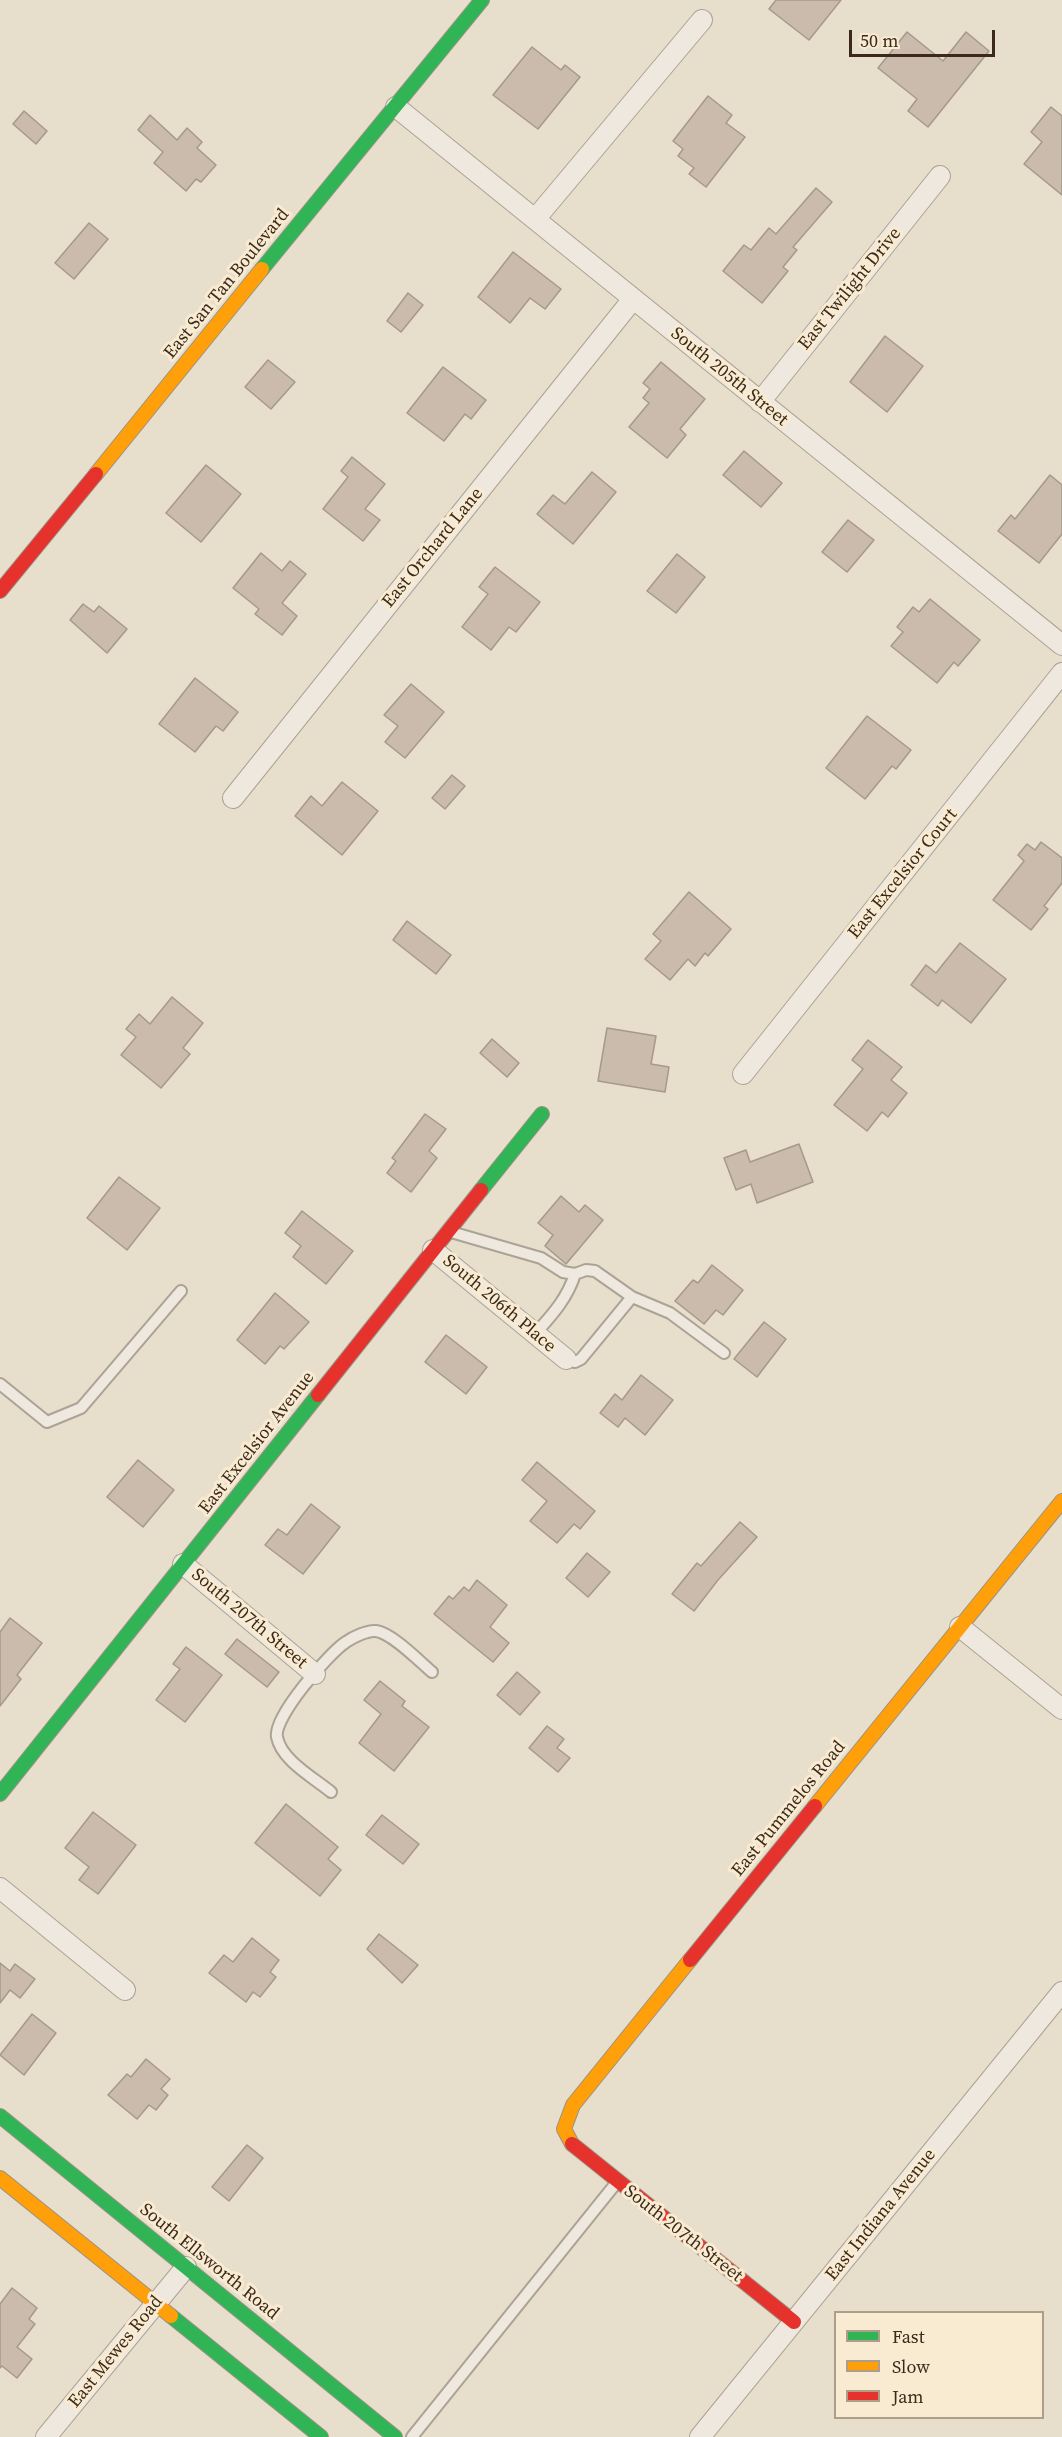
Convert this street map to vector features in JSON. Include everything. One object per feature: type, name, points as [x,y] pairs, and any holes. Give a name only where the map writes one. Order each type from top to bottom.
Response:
[{"type":"street","name":"East San Tan Boulevard","points":[[0,591],[482,0]]},
{"type":"street","points":[[536,218],[702,20]]},
{"type":"street","name":"South 205th Street","points":[[396,107],[1062,645]]},
{"type":"street","name":"East Twilight Drive","points":[[760,402],[940,176]]},
{"type":"street","name":"East Orchard Lane","points":[[233,798],[633,299]]},
{"type":"street","name":"East Excelsior Court","points":[[743,1074],[1062,674]]},
{"type":"street","name":"East Excelsior Avenue","points":[[0,1794],[542,1114]]},
{"type":"street","name":"South 206th Place","points":[[433,1250],[566,1359]]},
{"type":"street","name":"East Pummelos Road","points":[[573,2146],[564,2129],[573,2105],[1062,1501]]},
{"type":"street","name":"South 207th Street","points":[[183,1564],[315,1674]]},
{"type":"street","points":[[960,1627],[1062,1709]]},
{"type":"street","points":[[0,1888],[125,1990]]},
{"type":"street","name":"East Indiana Avenue","points":[[700,2437],[1062,1992]]},
{"type":"street","name":"South Ellsworth Road","points":[[0,2116],[395,2437]]},
{"type":"street","name":"South 207th Street","points":[[573,2146],[794,2322]]},
{"type":"street","points":[[0,2178],[321,2437]]},
{"type":"street","name":"East Mewes Road","points":[[46,2437],[186,2267]]},
{"type":"lane","points":[[448,1231],[541,1258],[563,1272],[575,1274],[586,1270],[595,1271],[632,1297],[670,1313],[724,1353]]},
{"type":"lane","points":[[535,1334],[570,1290],[575,1274]]},
{"type":"lane","points":[[0,1384],[47,1422],[81,1408],[181,1291]]},
{"type":"lane","points":[[566,1359],[575,1362],[581,1359],[632,1297]]},
{"type":"lane","points":[[331,1792],[288,1756],[277,1736],[279,1720],[315,1674],[344,1643],[356,1636],[376,1631],[393,1639],[432,1672]]},
{"type":"lane","points":[[412,2437],[617,2182]]},
{"type":"building","points":[[776,0],[841,0],[809,40],[769,9]]},
{"type":"building","points":[[907,32],[943,61],[966,32],[989,51],[928,127],[908,111],[917,99],[878,68]]},
{"type":"building","points":[[532,47],[561,70],[565,65],[580,77],[538,129],[493,95]]},
{"type":"building","points":[[708,96],[732,115],[726,123],[745,137],[706,187],[689,174],[694,168],[678,156],[683,149],[673,141]]},
{"type":"building","points":[[1051,107],[1062,116],[1062,195],[1024,164],[1042,142],[1031,132]]},
{"type":"building","points":[[24,111],[47,131],[36,144],[13,124]]},
{"type":"building","points":[[150,115],[177,140],[187,128],[202,142],[197,148],[216,165],[201,182],[196,179],[186,191],[154,163],[163,152],[138,130]]},
{"type":"building","points":[[816,188],[832,202],[793,247],[797,250],[783,267],[788,271],[762,303],[723,271],[744,245],[751,250],[769,228],[776,234]]},
{"type":"building","points":[[89,223],[108,239],[74,279],[55,263]]},
{"type":"building","points":[[513,252],[561,289],[545,309],[530,298],[510,323],[478,297]]},
{"type":"building","points":[[408,293],[423,305],[401,332],[387,321]]},
{"type":"building","points":[[885,336],[923,366],[887,412],[850,382]]},
{"type":"building","points":[[268,360],[295,382],[271,409],[245,387]]},
{"type":"building","points":[[661,362],[705,399],[680,429],[686,435],[667,458],[629,427],[649,403],[643,398],[650,389],[643,383]]},
{"type":"building","points":[[443,367],[486,400],[471,419],[465,414],[444,441],[407,413]]},
{"type":"building","points":[[744,451],[782,483],[761,507],[723,475]]},
{"type":"building","points":[[352,457],[385,484],[365,509],[380,520],[363,541],[323,509],[348,477],[341,471]]},
{"type":"building","points":[[206,465],[241,494],[201,542],[166,513]]},
{"type":"building","points":[[592,472],[616,492],[573,544],[537,514],[553,495],[565,504]]},
{"type":"building","points":[[1050,475],[1062,485],[1062,534],[1039,563],[998,531],[1011,515],[1015,519]]},
{"type":"building","points":[[848,520],[874,540],[847,572],[822,552]]},
{"type":"building","points":[[261,553],[282,571],[290,561],[306,574],[282,603],[297,616],[282,635],[255,614],[259,609],[233,588]]},
{"type":"building","points":[[677,554],[705,577],[676,613],[647,591]]},
{"type":"building","points":[[495,567],[540,602],[516,632],[509,627],[491,650],[462,627],[488,594],[479,587]]},
{"type":"building","points":[[930,599],[980,640],[958,666],[954,662],[937,683],[891,646],[903,632],[897,627],[913,607],[919,612]]},
{"type":"building","points":[[83,604],[94,612],[99,606],[127,629],[107,653],[70,620]]},
{"type":"building","points":[[195,678],[238,712],[223,731],[216,726],[195,752],[159,724]]},
{"type":"building","points":[[411,684],[444,712],[405,758],[385,742],[398,726],[384,715]]},
{"type":"building","points":[[867,716],[911,750],[896,769],[892,766],[865,799],[826,768]]},
{"type":"building","points":[[452,775],[465,786],[445,809],[432,798]]},
{"type":"building","points":[[342,782],[378,811],[342,855],[295,816],[311,796],[322,806]]},
{"type":"building","points":[[1041,842],[1062,858],[1062,883],[1044,906],[1048,909],[1031,930],[993,900],[1024,861],[1018,855],[1027,844],[1035,850]]},
{"type":"building","points":[[689,892],[731,929],[708,956],[705,953],[695,966],[688,959],[670,980],[645,959],[661,941],[653,934]]},
{"type":"building","points":[[407,921],[451,955],[436,974],[393,940]]},
{"type":"building","points":[[960,943],[1006,979],[971,1023],[942,1000],[938,1006],[911,985],[926,965],[936,973]]},
{"type":"building","points":[[172,997],[203,1023],[183,1048],[190,1054],[161,1088],[121,1055],[136,1037],[126,1029],[139,1014],[150,1024]]},
{"type":"building","points":[[607,1028],[656,1036],[651,1064],[669,1067],[665,1092],[598,1081]]},
{"type":"building","points":[[492,1039],[519,1063],[507,1077],[480,1053]]},
{"type":"building","points":[[868,1040],[902,1067],[891,1080],[907,1093],[888,1117],[882,1112],[867,1131],[834,1105],[863,1069],[852,1060]]},
{"type":"building","points":[[425,1114],[446,1129],[429,1151],[437,1158],[411,1192],[387,1173],[396,1161],[392,1158]]},
{"type":"building","points":[[799,1144],[813,1182],[757,1203],[751,1184],[736,1190],[724,1158],[746,1150],[750,1162]]},
{"type":"building","points":[[119,1177],[160,1208],[127,1250],[87,1218]]},
{"type":"building","points":[[561,1196],[579,1212],[585,1205],[603,1220],[566,1264],[545,1246],[553,1235],[538,1223]]},
{"type":"building","points":[[302,1211],[353,1251],[326,1284],[293,1257],[301,1246],[285,1233]]},
{"type":"building","points":[[712,1265],[743,1290],[723,1315],[716,1310],[704,1324],[675,1301],[693,1280],[698,1283]]},
{"type":"building","points":[[275,1293],[309,1322],[284,1349],[280,1346],[265,1364],[237,1340]]},
{"type":"building","points":[[764,1322],[786,1339],[757,1377],[734,1359]]},
{"type":"building","points":[[446,1335],[487,1367],[466,1394],[425,1362]]},
{"type":"building","points":[[641,1375],[673,1400],[645,1435],[625,1418],[618,1427],[600,1413],[615,1394],[622,1400]]},
{"type":"building","points":[[138,1460],[174,1490],[143,1527],[107,1497]]},
{"type":"building","points":[[537,1462],[595,1511],[580,1529],[574,1524],[557,1543],[530,1521],[547,1501],[522,1480]]},
{"type":"building","points":[[311,1504],[340,1527],[303,1574],[265,1545],[278,1529],[287,1535]]},
{"type":"building","points":[[740,1522],[757,1537],[718,1580],[694,1611],[672,1594],[697,1563],[701,1566]]},
{"type":"building","points":[[587,1553],[610,1572],[588,1597],[566,1578]]},
{"type":"building","points":[[477,1580],[507,1605],[490,1627],[509,1643],[493,1662],[434,1614],[449,1596],[453,1599],[464,1587],[469,1591]]},
{"type":"building","points":[[10,1618],[42,1643],[17,1675],[21,1679],[0,1706],[0,1632]]},
{"type":"building","points":[[237,1639],[279,1672],[267,1687],[225,1654]]},
{"type":"building","points":[[186,1647],[222,1675],[185,1722],[156,1700],[180,1669],[173,1664]]},
{"type":"building","points":[[517,1672],[540,1692],[520,1715],[497,1695]]},
{"type":"building","points":[[380,1681],[405,1701],[402,1706],[429,1727],[394,1771],[359,1743],[381,1714],[364,1700]]},
{"type":"building","points":[[547,1726],[564,1739],[557,1748],[570,1758],[558,1772],[529,1748]]},
{"type":"building","points":[[286,1804],[338,1847],[328,1859],[341,1870],[320,1896],[255,1843]]},
{"type":"building","points":[[93,1812],[136,1845],[98,1894],[79,1880],[89,1867],[65,1848]]},
{"type":"building","points":[[382,1815],[419,1844],[403,1864],[366,1835]]},
{"type":"building","points":[[379,1934],[418,1965],[402,1983],[367,1949]]},
{"type":"building","points":[[252,1938],[279,1960],[270,1972],[276,1977],[260,1997],[253,1992],[246,2002],[209,1973],[224,1955],[233,1962]]},
{"type":"building","points":[[0,1963],[10,1971],[15,1964],[35,1979],[20,1998],[10,1990],[0,2003]]},
{"type":"building","points":[[32,2014],[56,2033],[24,2075],[0,2055]]},
{"type":"building","points":[[146,2059],[170,2079],[161,2089],[168,2095],[156,2110],[149,2105],[137,2119],[108,2095],[127,2074],[131,2077]]},
{"type":"building","points":[[247,2145],[263,2158],[229,2201],[212,2187]]},
{"type":"building","points":[[12,2288],[37,2308],[29,2319],[35,2324],[17,2347],[32,2359],[17,2378],[2,2366],[0,2368],[0,2304]]},
{"type":"traffic: fast","points":[[262,269],[482,0]]},
{"type":"traffic: fast","points":[[481,1190],[542,1114]]},
{"type":"traffic: fast","points":[[0,1794],[318,1395]]},
{"type":"traffic: fast","points":[[0,2116],[395,2437]]},
{"type":"traffic: fast","points":[[171,2316],[321,2437]]},
{"type":"traffic: slow","points":[[96,474],[262,269]]},
{"type":"traffic: slow","points":[[815,1806],[1062,1501]]},
{"type":"traffic: slow","points":[[572,2144],[564,2129],[573,2105],[690,1960]]},
{"type":"traffic: slow","points":[[0,2178],[171,2316]]},
{"type":"traffic: jam","points":[[0,591],[96,474]]},
{"type":"traffic: jam","points":[[318,1395],[481,1190]]},
{"type":"traffic: jam","points":[[690,1960],[815,1806]]},
{"type":"traffic: jam","points":[[572,2144],[794,2322]]}]
